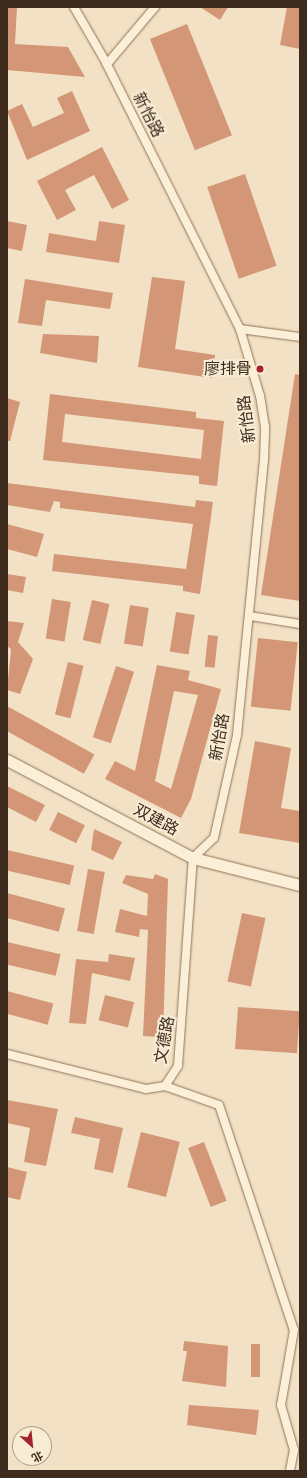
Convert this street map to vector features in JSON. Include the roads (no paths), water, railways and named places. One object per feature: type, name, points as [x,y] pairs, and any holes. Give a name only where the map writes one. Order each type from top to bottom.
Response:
[{"type":"street","name":"新怡路","points":[[74,7],[107,64],[240,329],[260,396],[265,427],[250,616],[237,735],[214,838],[193,858]]},
{"type":"street","points":[[107,64],[155,7]]},
{"type":"street","points":[[240,329],[300,337]]},
{"type":"street","points":[[250,616],[300,624]]},
{"type":"street","name":"双建路","points":[[7,760],[193,858],[300,885]]},
{"type":"street","name":"文德路","points":[[7,1054],[146,1089],[165,1086],[178,1066],[182,1038],[187,906],[193,858]]},
{"type":"street","points":[[165,1086],[219,1105],[294,1330],[281,1405],[294,1450],[290,1471]]},
{"type":"place","name":"廖排骨","points":[[260,369]]}]
